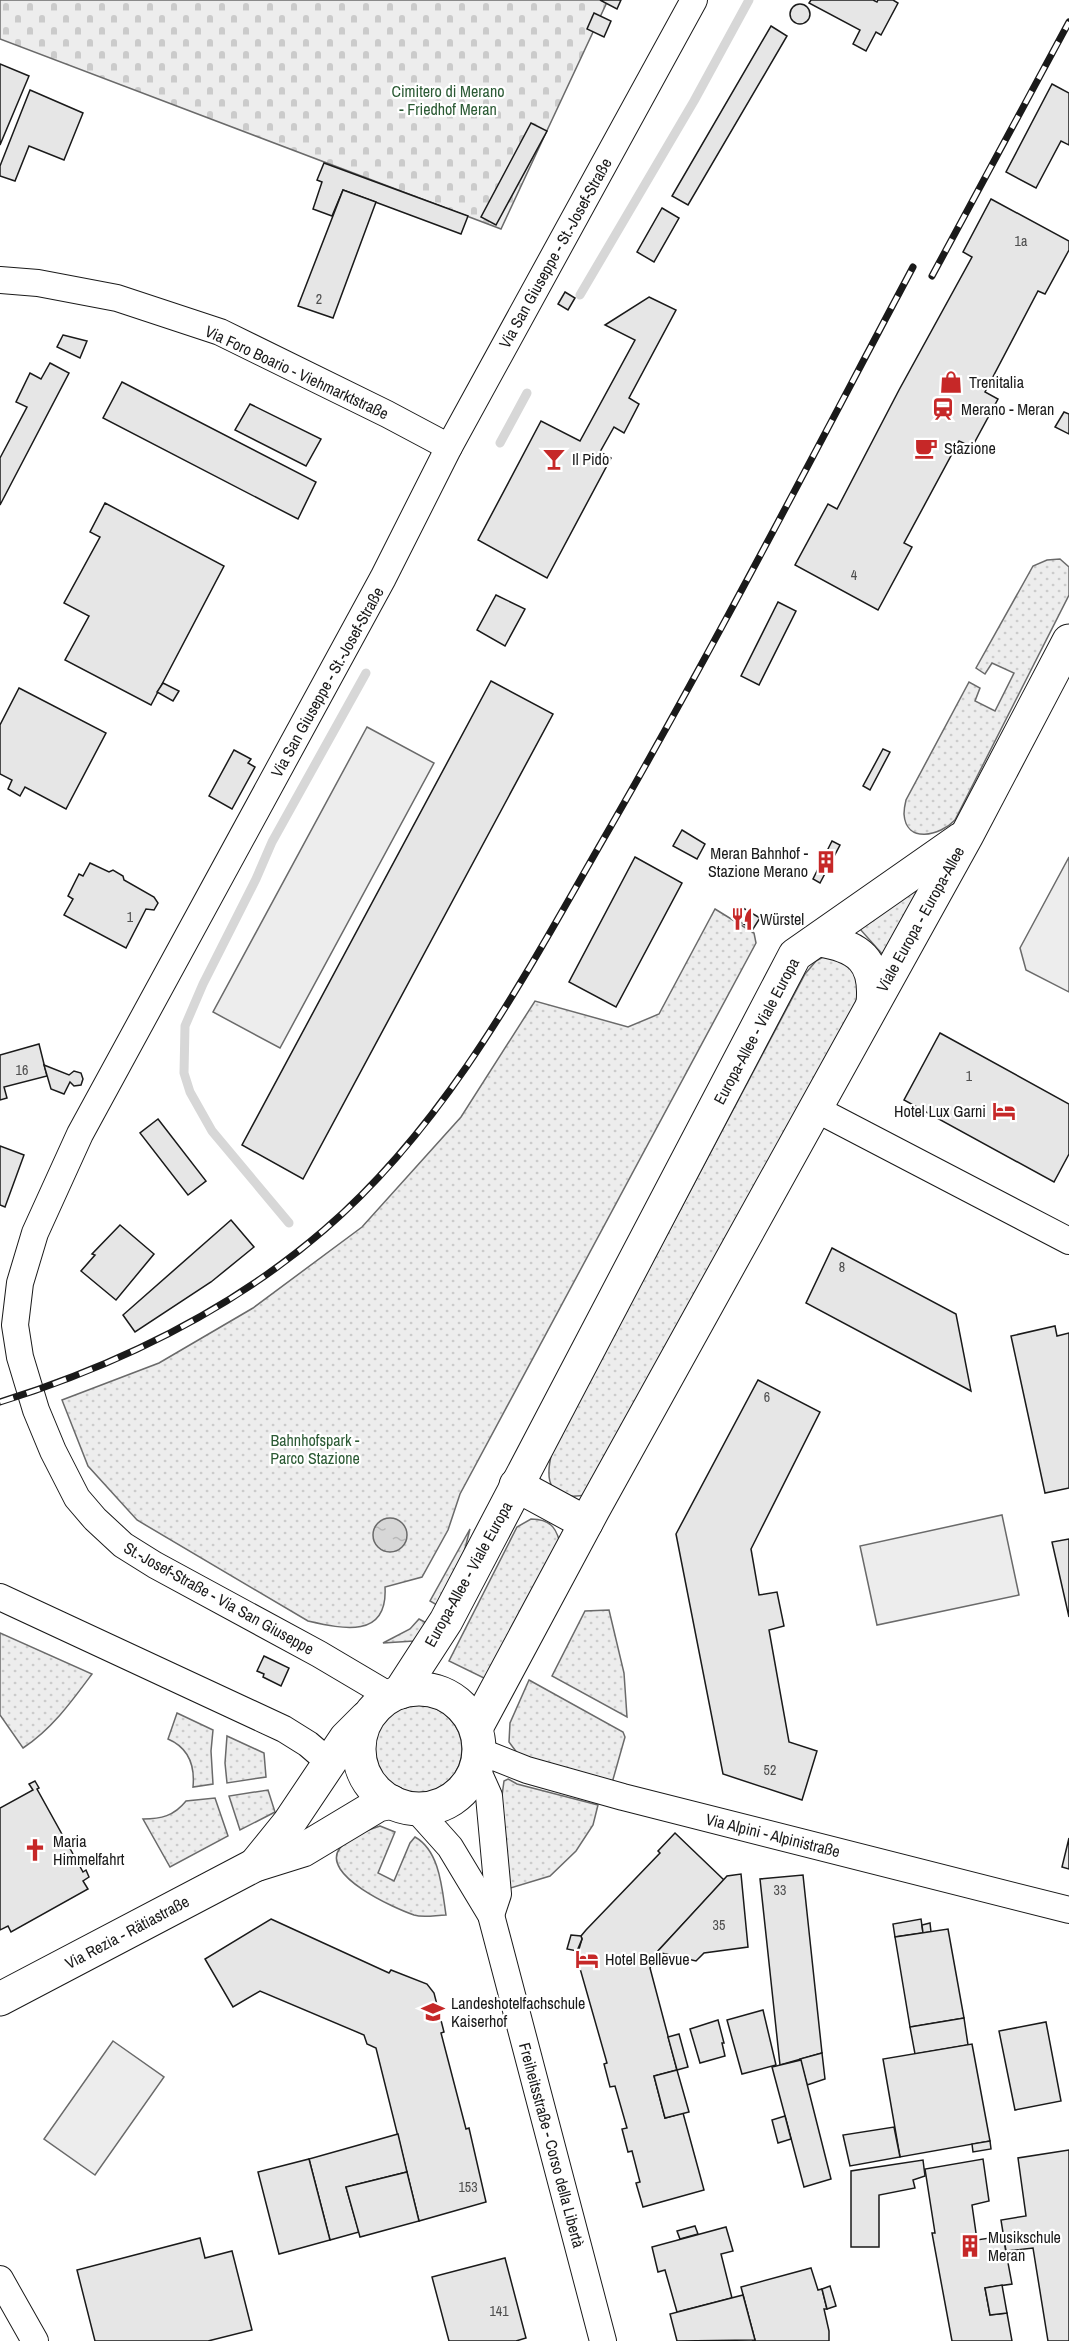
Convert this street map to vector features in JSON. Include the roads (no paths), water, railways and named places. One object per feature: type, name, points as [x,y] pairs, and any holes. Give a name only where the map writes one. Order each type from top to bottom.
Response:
[{"type":"street","name":"Via San Giuseppe - St.-Josef-Straße","points":[[27,1379],[20,1357],[15,1325],[20,1283],[35,1233],[80,1134],[383,578],[449,447],[694,0]]},
{"type":"street","name":"Via Foro Boario - Viehmarktstraße","points":[[0,280],[38,283],[117,298],[220,332],[449,447]]},
{"type":"street","name":"Europa-Allee - Viale Europa","points":[[386,1701],[446,1621],[795,955],[967,835],[1069,641]]},
{"type":"street","name":"Viale Europa - Europa-Allee","points":[[873,1004],[967,835]]},
{"type":"street","points":[[0,1597],[284,1728],[329,1762],[393,1798],[436,1806],[453,1798],[468,1784],[477,1749],[586,1523],[873,1004],[872,973],[863,958],[854,950],[839,943],[819,940]]},
{"type":"street","points":[[816,1109],[1069,1241]]},
{"type":"street","name":"St.-Josef-Straße - Via San Giuseppe","points":[[27,1379],[36,1410],[53,1451],[77,1498],[95,1519],[123,1545],[155,1565],[319,1654],[386,1701]]},
{"type":"street","name":"Europa-Allee - Viale Europa","points":[[516,1485],[586,1523]]},
{"type":"street","points":[[255,1865],[289,1822],[346,1738],[386,1701],[423,1688],[445,1694],[464,1708],[477,1749]]},
{"type":"street","points":[[386,1701],[361,1733],[359,1746],[360,1759],[393,1798]]},
{"type":"street","name":"Via Alpini - Alpinistraße","points":[[477,1749],[527,1770],[622,1797],[1069,1910]]},
{"type":"street","name":"Freiheitsstraße - Corso della Libertà","points":[[477,1749],[489,1796],[498,1894],[491,1915]]},
{"type":"street","points":[[255,1865],[303,1850],[393,1798]]},
{"type":"street","name":"Freiheitsstraße - Corso della Libertà","points":[[393,1798],[450,1847],[491,1915],[603,2341]]},
{"type":"street","name":"Via Rezia - Rätiastraße","points":[[0,1999],[255,1865]]},
{"type":"street","points":[[0,2279],[35,2341]]},
{"type":"water","points":[[390,1518],[402,1523],[407,1535],[402,1547],[390,1552],[378,1547],[373,1535],[378,1523]]},
{"type":"waterway","points":[[580,295],[694,101],[749,0]]},
{"type":"waterway","points":[[500,443],[527,393]]},
{"type":"waterway","points":[[289,1223],[212,1131],[190,1092],[184,1073],[185,1026],[272,842],[366,673]]},
{"type":"railway","points":[[932,276],[1069,22]]},
{"type":"railway","points":[[0,1402],[130,1353],[211,1310],[250,1286],[324,1230],[367,1189],[407,1145],[478,1050],[571,896],[720,630],[913,267]]},
{"type":"place","name":"Trenitalia","points":[[951,382]]},
{"type":"place","name":"Merano - Meran","points":[[943,409]]},
{"type":"place","name":"Stazione","points":[[926,448]]},
{"type":"place","name":"Il Pido","points":[[554,459]]},
{"type":"place","name":"Meran Bahnhof - Stazione Merano","points":[[826,862]]},
{"type":"place","name":"Würstel","points":[[742,919]]},
{"type":"place","name":"Hotel Lux Garni","points":[[1004,1111]]},
{"type":"place","name":"Maria Himmelfahrt","points":[[35,1850]]},
{"type":"place","name":"Hotel Bellevue","points":[[587,1959]]},
{"type":"place","name":"Landeshotelfachschule Kaiserhof","points":[[433,2012]]},
{"type":"place","name":"Musikschule Meran","points":[[970,2246]]},
{"type":"park label","name":"Cimitero di Merano - Friedhof Meran","points":[[448,100]]},
{"type":"park label","name":"Bahnhofspark - Parco Stazione","points":[[315,1449]]}]
